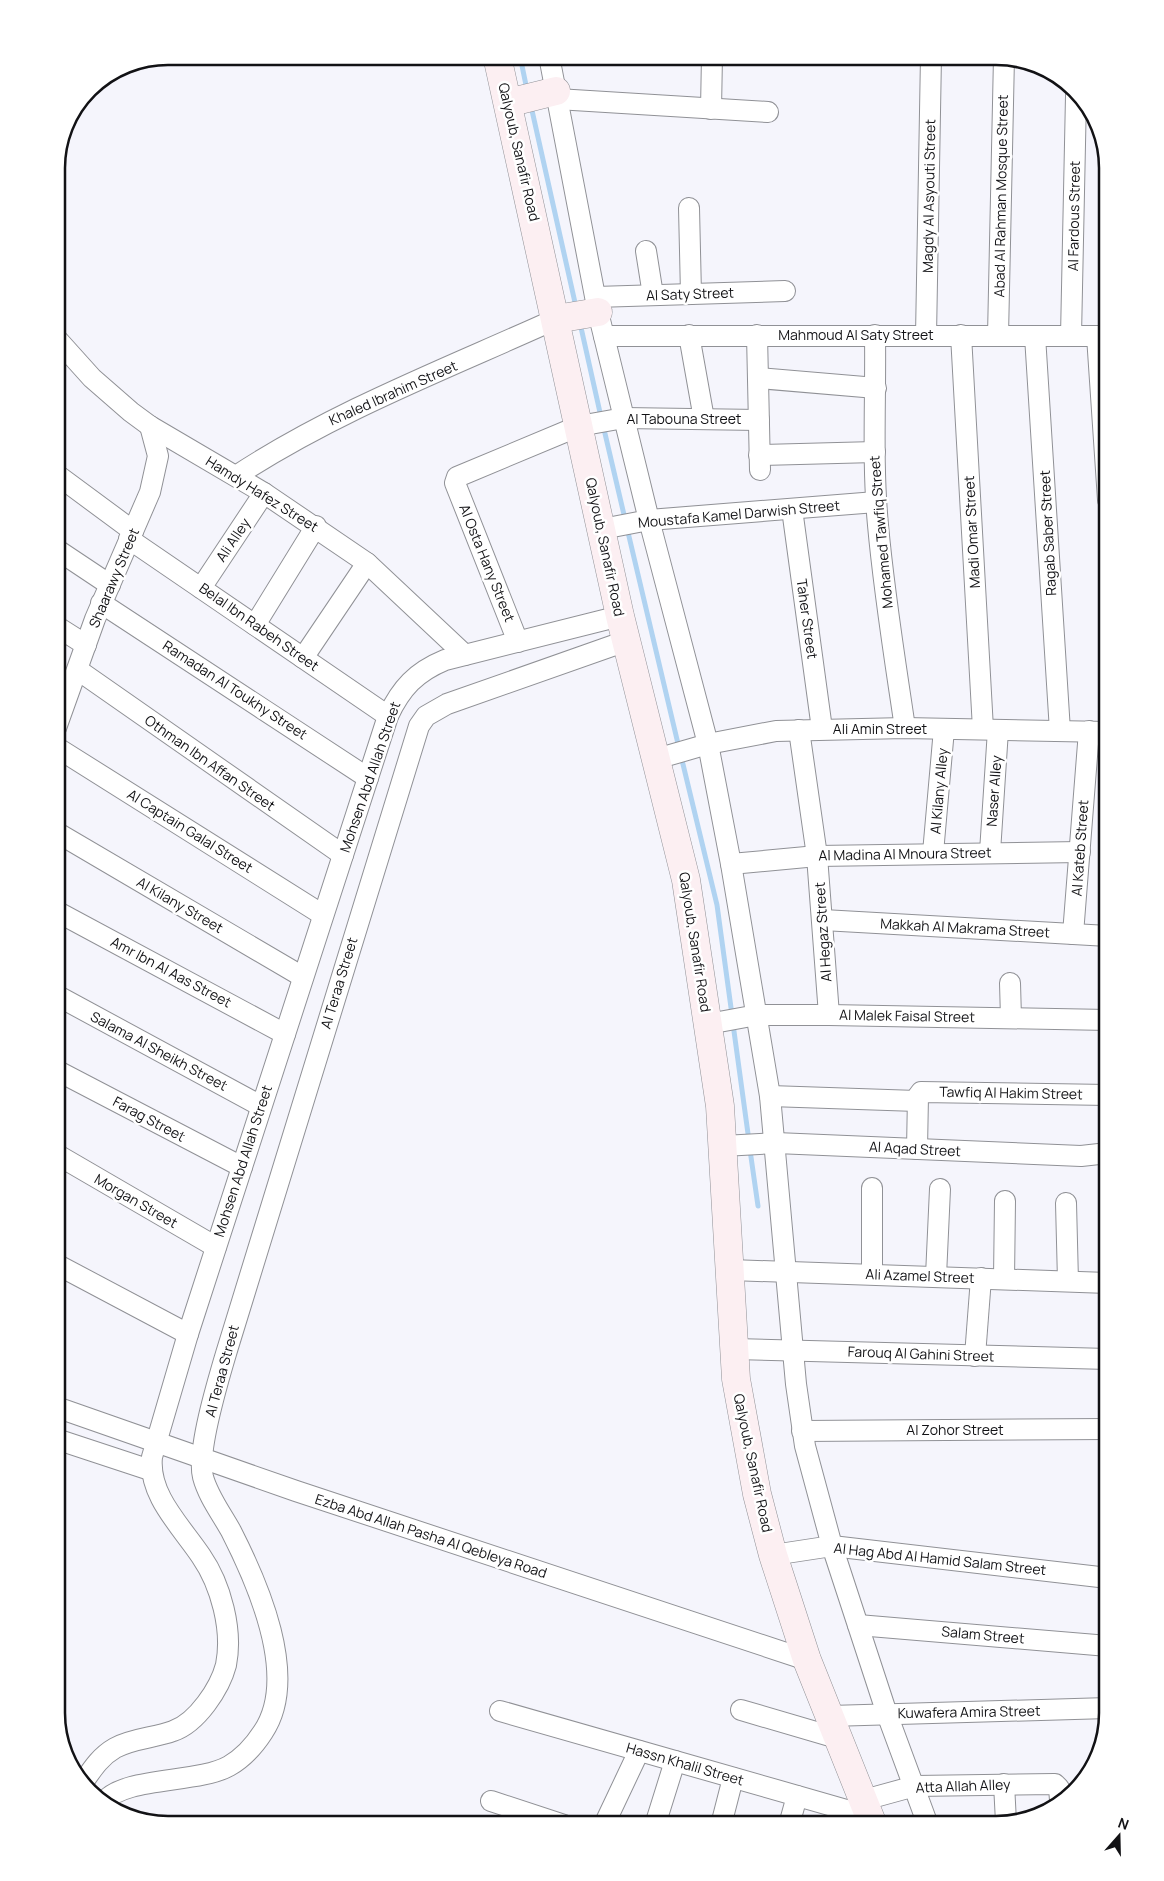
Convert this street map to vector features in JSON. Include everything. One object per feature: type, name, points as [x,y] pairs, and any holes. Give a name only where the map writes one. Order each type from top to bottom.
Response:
[{"type":"street","name":"Qalyoub, Sanafir Road","points":[[499,65],[623,628],[686,880],[720,1106],[736,1379],[745,1434],[773,1555],[807,1660],[869,1814]]},
{"type":"street","points":[[551,65],[599,315],[649,520],[708,744],[732,864],[776,1143],[793,1350],[802,1431],[832,1546],[887,1714],[925,1816]]},
{"type":"street","points":[[710,108],[712,65]]},
{"type":"street","name":"Magdy Al Asyouti Street","points":[[926,336],[931,65]]},
{"type":"street","name":"Abad Al Rahman Mosque Street","points":[[998,336],[1004,65]]},
{"type":"street","points":[[508,102],[556,95],[768,112]]},
{"type":"street","name":"Al Fardous Street","points":[[1071,336],[1076,103]]},
{"type":"street","points":[[689,208],[691,294]]},
{"type":"street","points":[[646,251],[653,295]]},
{"type":"street","name":"Al Saty Street","points":[[599,315],[653,295],[785,290]]},
{"type":"street","points":[[556,320],[599,315]]},
{"type":"street","name":"Mahmoud Al Saty Street","points":[[599,315],[690,335],[1099,336]]},
{"type":"street","name":"Khaled Ibrahim Street","points":[[236,476],[278,450],[323,426],[556,320]]},
{"type":"street","points":[[690,335],[704,419]]},
{"type":"street","points":[[757,335],[760,463],[875,452]]},
{"type":"street","name":"Mohamed Tawfiq Street","points":[[876,335],[876,502],[886,600],[904,728]]},
{"type":"street","name":"Madi Omar Street","points":[[961,335],[990,730]]},
{"type":"street","name":"Ragab Saber Street","points":[[1036,336],[1060,731]]},
{"type":"street","name":"Hamdy Hafez Street","points":[[65,348],[92,378],[150,426],[264,493],[316,526],[367,562],[465,655]]},
{"type":"street","points":[[758,378],[876,388]]},
{"type":"street","name":"Al Tabouna Street","points":[[455,483],[459,475],[579,426],[624,418],[759,420]]},
{"type":"street","name":"Shaarawy Street","points":[[65,700],[102,603],[150,492],[158,456],[150,426]]},
{"type":"street","name":"Belal Ibn Rabeh Street","points":[[65,481],[131,535],[201,588],[388,716]]},
{"type":"street","name":"Al Osta Hany Street","points":[[455,483],[518,642]]},
{"type":"street","name":"Ali Alley","points":[[201,588],[264,493]]},
{"type":"street","name":"Moustafa Kamel Darwish Street","points":[[602,529],[649,520],[876,502]]},
{"type":"street","name":"Taher Street","points":[[792,509],[822,729]]},
{"type":"street","points":[[255,625],[316,526]]},
{"type":"street","points":[[65,555],[110,585]]},
{"type":"street","points":[[303,658],[367,562]]},
{"type":"street","name":"Ramadan Al Toukhy Street","points":[[102,603],[368,778]]},
{"type":"street","name":"Mohsen Abd Allah Street","points":[[150,1470],[155,1441],[188,1334],[388,716],[397,697],[410,681],[426,668],[465,655],[518,642],[623,628]]},
{"type":"street","name":"Al Teraa Street","points":[[108,1797],[123,1789],[177,1780],[228,1767],[249,1751],[265,1730],[274,1706],[277,1680],[276,1659],[258,1586],[209,1492],[202,1475],[203,1460],[214,1394],[419,726],[426,716],[447,704],[623,628]]},
{"type":"street","points":[[65,631],[86,644]]},
{"type":"street","name":"Othman Ibn Affan Street","points":[[78,670],[343,855]]},
{"type":"street","name":"Ali Amin Street","points":[[656,759],[708,744],[776,731],[904,728],[1098,732]]},
{"type":"street","name":"Al Kilany Alley","points":[[933,853],[944,729]]},
{"type":"street","name":"Al Hegaz Street","points":[[799,730],[817,856],[829,1015]]},
{"type":"street","name":"Naser Alley","points":[[990,730],[990,852]]},
{"type":"street","name":"Al Kateb Street","points":[[1073,934],[1080,852],[1098,732]]},
{"type":"street","name":"Al Captain Galal Street","points":[[65,753],[323,915]]},
{"type":"street","name":"Al Kilany Street","points":[[65,837],[303,977]]},
{"type":"street","name":"Al Madina Al Mnoura Street","points":[[732,864],[817,856],[1080,852]]},
{"type":"street","name":"Amr Ibn Al Aas Street","points":[[65,916],[285,1034]]},
{"type":"street","name":"Makkah Al Makrama Street","points":[[823,920],[1099,935]]},
{"type":"street","points":[[1010,983],[1011,1018]]},
{"type":"street","name":"Salama Al Sheikh Street","points":[[65,1000],[262,1106]]},
{"type":"street","name":"Al Malek Faisal Street","points":[[708,1024],[757,1015],[1099,1020]]},
{"type":"street","name":"Farag Street","points":[[65,1075],[242,1167]]},
{"type":"street","name":"Tawfiq Al Hakim Street","points":[[770,1096],[917,1099],[924,1091],[1099,1094]]},
{"type":"street","points":[[917,1099],[917,1149]]},
{"type":"street","name":"Al Aqad Street","points":[[723,1146],[776,1143],[1081,1156],[1099,1154]]},
{"type":"street","name":"Morgan Street","points":[[65,1159],[216,1247]]},
{"type":"street","points":[[872,1188],[872,1274]]},
{"type":"street","points":[[936,1276],[940,1189]]},
{"type":"street","points":[[1004,1279],[1005,1201]]},
{"type":"street","points":[[1066,1202],[1068,1281]]},
{"type":"street","points":[[65,1269],[188,1334]]},
{"type":"street","name":"Ali Azamel Street","points":[[731,1270],[1099,1283]]},
{"type":"street","points":[[975,1356],[981,1278]]},
{"type":"street","name":"Farouq Al Gahini Street","points":[[735,1349],[1099,1359]]},
{"type":"street","name":"Ezba Abd Allah Pasha Al Qebleya Road","points":[[65,1410],[155,1441],[203,1460],[807,1660]]},
{"type":"street","name":"Al Zohor Street","points":[[802,1431],[1099,1429]]},
{"type":"street","points":[[65,1442],[150,1470],[159,1494],[172,1518],[201,1555],[218,1588],[228,1639],[226,1665],[216,1689],[199,1713],[176,1731],[116,1748],[102,1757],[87,1777]]},
{"type":"street","name":"Al Hag Abd Al Hamid Salam Street","points":[[773,1555],[832,1546],[1099,1577]]},
{"type":"street","name":"Salam Street","points":[[858,1625],[1099,1645]]},
{"type":"street","name":"Kuwafera Amira Street","points":[[741,1710],[835,1728],[887,1714],[1099,1708]]},
{"type":"street","name":"Hassn Khalil Street","points":[[500,1711],[797,1796],[869,1814]]},
{"type":"street","points":[[608,1816],[639,1751]]},
{"type":"street","points":[[658,1816],[675,1761]]},
{"type":"street","points":[[723,1816],[733,1778]]},
{"type":"street","points":[[1004,1784],[1006,1815]]},
{"type":"street","name":"Atta Allah Alley","points":[[869,1814],[915,1786],[1055,1784],[1059,1794]]},
{"type":"street","points":[[791,1816],[797,1796]]},
{"type":"street","points":[[491,1801],[537,1816]]},
{"type":"waterway","points":[[522,65],[527,90]]},
{"type":"waterway","points":[[531,106],[576,307]]},
{"type":"waterway","points":[[580,323],[601,417]]},
{"type":"waterway","points":[[603,425],[625,519]]},
{"type":"waterway","points":[[627,528],[679,748]]},
{"type":"waterway","points":[[681,756],[717,905],[732,1015]]},
{"type":"waterway","points":[[733,1024],[749,1141]]},
{"type":"waterway","points":[[750,1150],[758,1206]]}]
